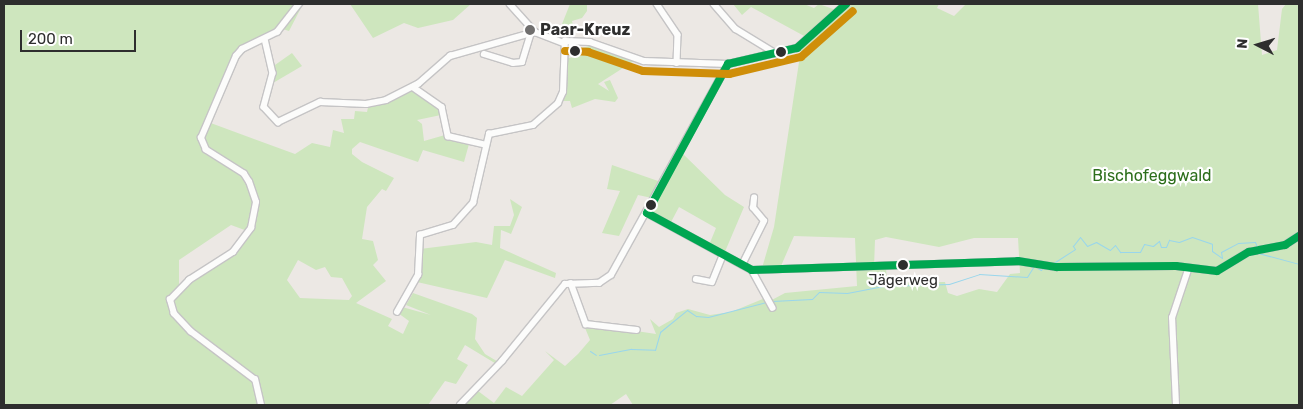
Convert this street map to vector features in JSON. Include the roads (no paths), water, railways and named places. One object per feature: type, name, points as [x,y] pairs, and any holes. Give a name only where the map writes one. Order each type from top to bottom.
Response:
[{"type":"street","points":[[261,405],[255,380],[236,362],[201,340],[174,314],[170,304],[183,286],[229,255],[251,228],[256,202],[249,182],[244,174],[206,150],[201,138],[236,56],[247,45],[265,39],[280,29],[299,4]]},
{"type":"street","points":[[510,4],[533,33]]},
{"type":"street","points":[[657,4],[678,35],[677,63]]},
{"type":"street","points":[[714,4],[736,29],[777,54]]},
{"type":"street","points":[[265,39],[273,73],[264,107],[274,121],[320,102],[381,102],[413,87],[450,56],[533,33],[564,42],[590,42],[639,60],[728,64],[777,54],[797,48],[846,4]]},
{"type":"street","points":[[484,54],[518,64],[525,59],[533,33]]},
{"type":"street","points":[[397,312],[418,275],[420,235],[450,227],[467,213],[480,184],[486,144],[491,132],[533,125],[558,103],[564,42]]},
{"type":"street","points":[[564,50],[571,50],[572,42]]},
{"type":"street","points":[[460,405],[502,361],[557,291],[571,283],[599,283],[609,278],[728,64]]},
{"type":"street","points":[[413,87],[442,107],[448,136],[486,144]]},
{"type":"street","points":[[742,265],[764,221],[753,208],[754,198]]},
{"type":"street","points":[[646,213],[752,270],[1018,261],[1045,265],[1176,266],[1188,270],[1217,271],[1253,251],[1285,245],[1299,236]]},
{"type":"street","points":[[696,279],[712,282],[723,255]]},
{"type":"street","points":[[752,270],[771,304]]},
{"type":"street","points":[[1176,405],[1172,318],[1188,270]]},
{"type":"street","points":[[571,283],[586,324],[637,330]]},
{"type":"waterway","points":[[1052,264],[1075,249],[1073,246],[1080,237],[1087,246],[1096,242],[1110,250],[1115,245],[1120,252],[1140,252],[1144,244],[1153,246],[1159,241],[1161,247],[1166,247],[1169,240],[1179,242],[1192,237],[1212,244],[1212,251],[1222,258],[1221,252],[1238,243],[1255,242],[1257,247]]},
{"type":"waterway","points":[[1258,253],[1299,264]]},
{"type":"waterway","points":[[772,301],[812,299],[819,292],[847,293],[883,286],[949,284],[979,274],[1027,277],[1034,266],[1041,270],[1044,267]]},
{"type":"waterway","points":[[599,355],[631,349],[655,350],[660,332],[687,310],[696,316],[708,317],[766,302]]},
{"type":"waterway","points":[[590,351],[596,355]]},
{"type":"place","name":"Paar-Kreuz","points":[[530,30]]},
{"type":"place","name":"Jägerweg","points":[[903,265]]},
{"type":"park label","name":"Bischofeggwald","points":[[1152,176]]}]
